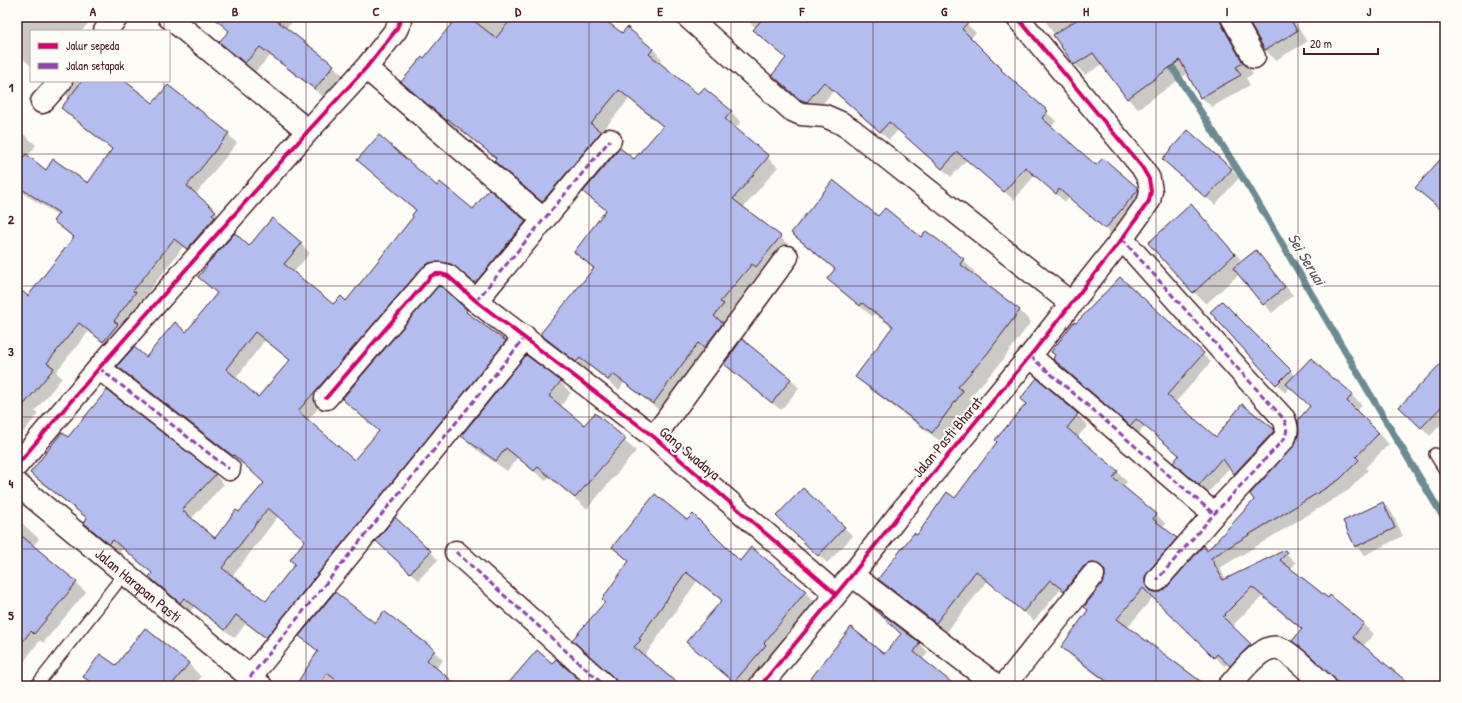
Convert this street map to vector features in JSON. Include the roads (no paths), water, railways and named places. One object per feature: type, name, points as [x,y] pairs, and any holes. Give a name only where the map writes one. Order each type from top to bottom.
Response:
[{"type":"street","points":[[105,30],[117,17]]},
{"type":"street","points":[[169,17],[308,131]]},
{"type":"street","points":[[17,465],[99,368],[308,131],[366,68],[396,30],[402,17]]},
{"type":"street","points":[[688,17],[792,110],[801,114],[825,116],[852,130],[1072,304]]},
{"type":"street","name":"Jalan Pasti Bharat","points":[[760,686],[1072,304],[1122,240],[1149,201],[1152,191],[1149,179],[1142,167],[1018,17]]},
{"type":"street","points":[[1232,17],[1254,56]]},
{"type":"street","points":[[366,68],[543,219]]},
{"type":"street","points":[[42,102],[60,82]]},
{"type":"street","points":[[476,301],[610,140]]},
{"type":"street","points":[[1122,240],[1284,419],[1287,426],[1287,433],[1284,439],[1214,514],[1157,580]]},
{"type":"street","points":[[654,437],[787,257]]},
{"type":"street","name":"Gang Swadaya","points":[[326,398],[431,276],[435,274],[448,276],[476,301],[654,437],[836,594]]},
{"type":"street","points":[[255,681],[525,337]]},
{"type":"street","points":[[1030,356],[1214,514]]},
{"type":"street","points":[[99,368],[229,469]]},
{"type":"street","name":"Jalan Harapan Pasti","points":[[17,484],[255,681]]},
{"type":"street","points":[[456,552],[605,686]]},
{"type":"street","points":[[852,575],[997,686]]},
{"type":"street","points":[[1004,686],[1093,576]]},
{"type":"street","points":[[1230,686],[1255,657],[1265,650],[1278,648],[1286,652],[1325,686]]},
{"type":"lane","points":[[1435,454],[1445,470]]},
{"type":"lane","points":[[36,686],[125,573]]},
{"type":"waterway","name":"Sei Seruai","points":[[1167,59],[1250,189],[1445,520]]}]
